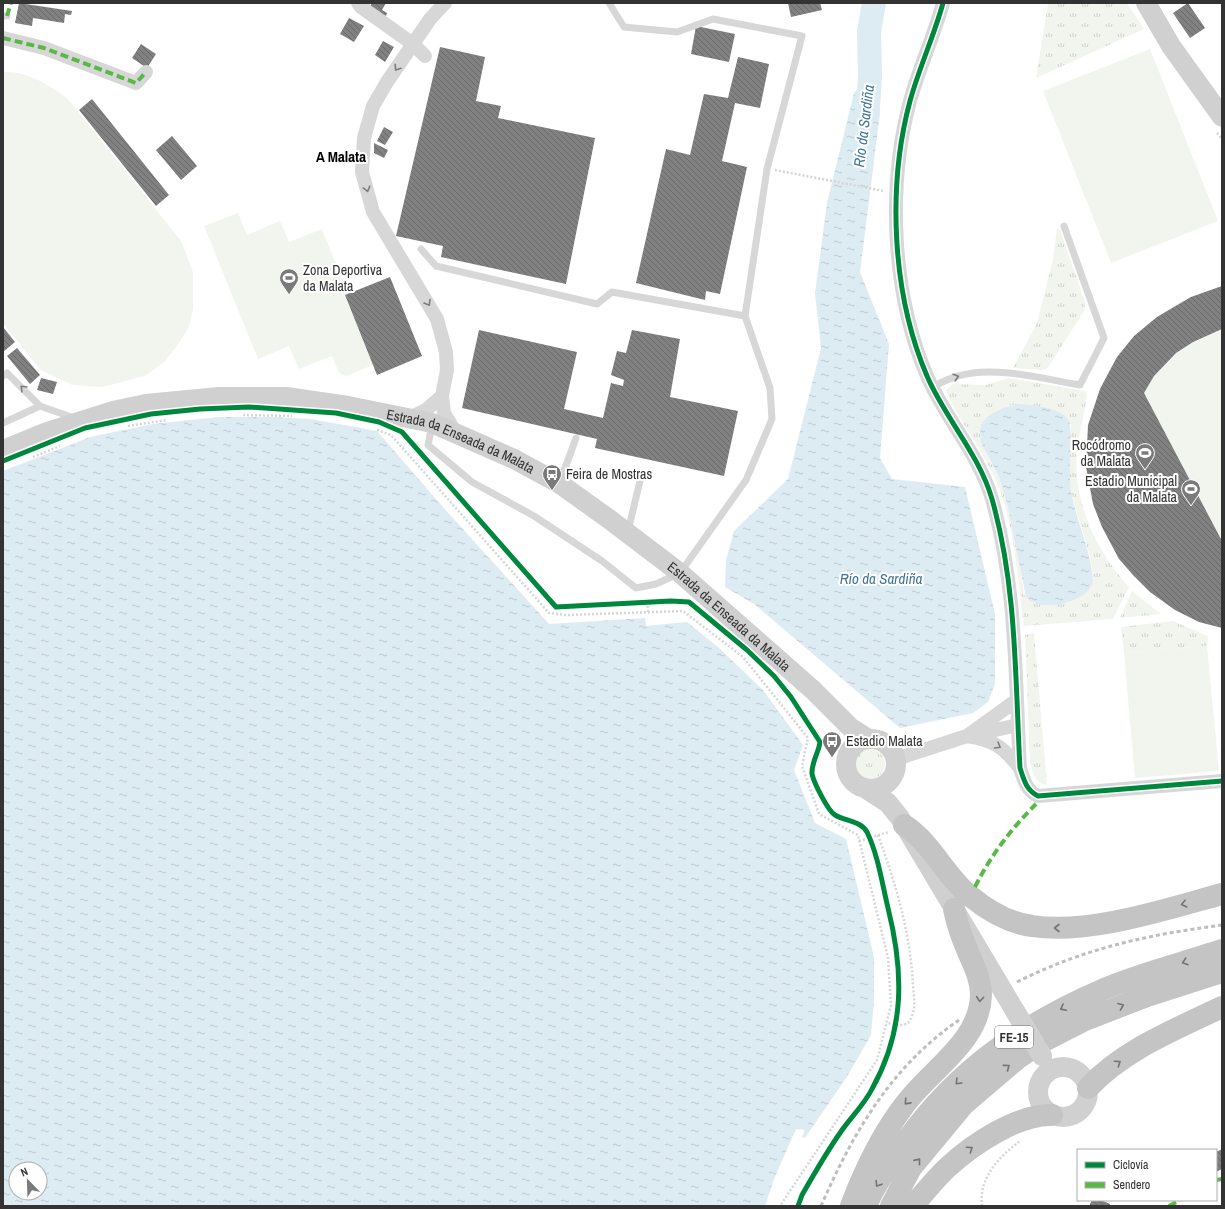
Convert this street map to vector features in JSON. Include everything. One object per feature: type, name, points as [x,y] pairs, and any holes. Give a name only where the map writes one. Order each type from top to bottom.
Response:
[{"type":"highway","points":[[898,825],[925,841],[949,875],[968,895],[989,910],[1010,920],[1031,926],[1057,928],[1109,922],[1222,894]]},
{"type":"highway","points":[[851,1206],[874,1154],[903,1106],[959,1046],[971,1030],[978,1014],[981,995],[978,973],[957,926],[954,909]]},
{"type":"highway","name":"FE-15","points":[[866,1206],[892,1161],[927,1113],[985,1057],[1037,1022],[1063,1008],[1106,989],[1222,950]]},
{"type":"highway","name":"FE-15","points":[[891,1206],[911,1168],[964,1104],[996,1075],[1017,1059],[1042,1042],[1085,1020],[1147,996],[1222,972]]},
{"type":"highway","points":[[1088,1088],[1098,1077],[1116,1063],[1163,1035],[1222,1007]]},
{"type":"highway","points":[[913,1206],[947,1168],[967,1151],[1026,1118],[1052,1115]]},
{"type":"main road","points":[[1146,3],[1172,46],[1222,117]]},
{"type":"main road","name":"Estrada da Enseada da Malata","points":[[3,450],[80,420],[146,404],[219,397],[286,397],[348,406],[432,423],[514,459],[560,484],[680,573],[813,690],[839,717],[867,738]]},
{"type":"main road","name":"Estrada da Enseada da Malata","points":[[839,717],[844,733],[846,756]]},
{"type":"main road","points":[[898,825],[894,791],[895,767],[888,745],[880,740],[867,738],[856,743],[846,756],[846,771],[849,778],[861,788],[868,790],[888,803],[898,825],[954,909],[1046,1063],[1044,1075],[1038,1089],[1041,1104],[1052,1115],[1068,1117],[1075,1115],[1086,1104],[1088,1088],[1086,1081],[1074,1069],[1046,1063]]},
{"type":"main road","points":[[868,790],[884,786],[895,767]]},
{"type":"street","points":[[358,3],[413,44],[425,56]]},
{"type":"street","points":[[445,3],[430,20],[386,82],[373,106],[364,138],[362,172],[373,212],[437,318],[446,352],[447,370],[442,396],[444,413],[456,433]]},
{"type":"street","points":[[943,3],[912,95],[905,121],[899,160],[896,210],[900,273],[904,299],[922,363],[932,387],[982,472],[994,508],[1010,585],[1014,631],[1020,768]]},
{"type":"street","points":[[930,40],[952,3]]},
{"type":"street","points":[[3,38],[44,48],[136,83],[146,72]]},
{"type":"street","points":[[409,418],[426,410],[442,396]]},
{"type":"street","points":[[967,736],[1017,700]]},
{"type":"street","points":[[895,767],[967,736],[1018,725]]},
{"type":"street","points":[[967,736],[981,738],[998,745],[1007,752],[1020,768],[1028,788],[1032,793],[1038,796],[1222,780]]},
{"type":"lane","points":[[432,423],[428,445],[472,482],[534,516],[602,561],[636,588],[656,584],[680,573],[746,480],[772,419],[770,388],[745,316],[766,169],[802,36],[713,19],[677,32],[624,27],[609,3]]},
{"type":"lane","points":[[932,387],[958,375],[982,373],[1011,374],[1080,385],[1104,338],[1064,226]]},
{"type":"lane","points":[[421,249],[436,266],[597,304],[612,292],[745,316]]},
{"type":"lane","points":[[3,376],[8,373],[40,406],[80,420]]},
{"type":"lane","points":[[3,423],[40,406]]},
{"type":"lane","points":[[560,484],[576,438]]},
{"type":"lane","points":[[627,533],[640,481]]},
{"type":"path","points":[[766,169],[873,189]]},
{"type":"path","points":[[281,409],[298,413]]},
{"type":"path","points":[[239,415],[298,413]]},
{"type":"path","points":[[121,427],[174,419]]},
{"type":"path","points":[[376,429],[391,434],[549,613],[567,615],[683,611],[742,657],[808,738],[802,766],[819,814],[858,835],[888,958],[891,1005],[877,1060],[780,1206]]},
{"type":"path","points":[[26,460],[63,446]]},
{"type":"path","points":[[647,600],[648,612]]},
{"type":"path","points":[[639,603],[647,600],[653,602]]},
{"type":"path","points":[[859,841],[878,835],[898,825]]},
{"type":"path","points":[[866,831],[871,844]]},
{"type":"path","points":[[878,835],[895,882],[912,952],[915,1011],[908,1023],[895,1025],[886,1023]]},
{"type":"path","points":[[895,1031],[896,1018]]},
{"type":"path","points":[[982,1206],[984,1184],[995,1163],[1026,1137]]},
{"type":"green space","points":[[1048,3],[1127,3],[1144,29],[1036,78]]},
{"type":"green space","points":[[1150,49],[1218,221],[1111,263],[1043,91]]},
{"type":"green space","points":[[3,72],[12,72],[37,79],[67,98],[181,241],[193,272],[193,309],[189,327],[177,346],[164,362],[145,376],[102,387],[72,385],[41,370],[3,323]]},
{"type":"green space","name":"Zona Deportiva da Malata","points":[[238,213],[247,235],[280,221],[289,242],[322,229],[348,294],[345,296],[373,365],[346,376],[339,373],[332,356],[299,369],[289,346],[258,359],[204,226]]},
{"type":"green space","points":[[1057,228],[1060,230],[1085,302],[1084,311],[1047,369],[1040,370],[1013,368],[1037,323],[1053,259]]},
{"type":"green space","name":"Estadio Municipal da Malata","points":[[1222,286],[1222,622],[1100,389],[1109,370],[1121,353],[1134,337],[1149,323],[1165,311],[1183,301],[1202,292]]},
{"type":"green space","points":[[1009,378],[1085,391],[1087,395],[1077,450],[1076,469],[1078,487],[1089,524],[1097,541],[1117,573],[1129,587],[1113,619],[1024,626],[1014,548],[1006,509],[1000,490],[987,462],[956,411],[946,390],[953,384],[986,385]],"holes":[[[1012,405],[1069,422],[1071,425],[1069,462],[1070,484],[1072,496],[1090,557],[1093,581],[1089,589],[1077,599],[1070,602],[1049,603],[1026,597],[1024,594],[1009,506],[999,478],[982,445],[980,431],[982,424],[987,417]]]},
{"type":"green space","points":[[1132,591],[1161,614],[1120,618]]},
{"type":"green space","points":[[1173,621],[1208,636],[1207,646],[1124,653],[1121,627]]},
{"type":"green space","points":[[1034,633],[1047,785],[1037,780],[1030,763],[1025,635]]},
{"type":"green space","points":[[1207,646],[1219,771],[1135,778],[1124,653]]},
{"type":"green space","points":[[870,749],[881,753],[885,764],[881,775],[870,779],[859,775],[855,764],[859,753]]},
{"type":"water","name":"Río da Sardiña","points":[[870,75],[880,113],[860,272],[889,344],[880,458],[892,479],[965,487],[995,614],[995,684],[988,702],[973,713],[900,728],[754,604],[725,587],[726,560],[734,531],[788,479],[821,348],[815,293],[827,203],[854,93]]},
{"type":"water","points":[[1018,404],[1038,406],[1053,410],[1065,416],[1070,425],[1070,482],[1075,507],[1092,568],[1093,581],[1090,589],[1083,595],[1064,603],[1053,605],[1042,604],[1033,602],[1026,597],[1007,503],[999,477],[981,443],[981,424],[989,415],[1003,408]]},
{"type":"water","points":[[218,417],[311,419],[377,431],[442,506],[549,624],[645,618],[646,626],[687,622],[718,647],[763,690],[803,745],[794,770],[815,823],[846,839],[874,957],[874,1001],[871,1035],[848,1075],[805,1138],[802,1137],[805,1130],[796,1129],[774,1179],[765,1206],[3,1206],[3,471],[90,437],[153,424]]},
{"type":"building","points":[[19,3],[72,11],[71,15],[65,14],[64,23],[33,18],[32,26],[15,23]]},
{"type":"building","points":[[372,3],[386,3],[382,10],[387,13],[386,16],[369,8]]},
{"type":"building","points":[[788,3],[820,3],[822,10],[791,17]]},
{"type":"building","points":[[1188,3],[1205,28],[1190,38],[1173,13]]},
{"type":"building","points":[[349,18],[364,26],[354,42],[340,34]]},
{"type":"building","points":[[696,26],[735,34],[729,62],[691,54]]},
{"type":"building","points":[[383,41],[394,47],[385,62],[375,55]]},
{"type":"building","points":[[141,44],[156,54],[147,68],[132,58]]},
{"type":"building","points":[[440,47],[485,57],[476,101],[501,106],[498,118],[595,138],[566,284],[441,257],[443,246],[396,236]]},
{"type":"building","points":[[738,57],[769,64],[760,108],[735,103],[722,161],[747,167],[720,294],[706,291],[705,300],[636,283],[666,149],[690,155],[704,94],[728,98]]},
{"type":"building","points":[[92,99],[169,195],[156,206],[79,110]]},
{"type":"building","points":[[384,127],[393,132],[385,145],[377,141]]},
{"type":"building","points":[[172,136],[197,166],[181,180],[156,150]]},
{"type":"building","points":[[374,143],[388,150],[384,158],[374,153]]},
{"type":"building","name":"Zona Deportiva da Malata","points":[[390,277],[422,356],[377,375],[345,295]]},
{"type":"building","points":[[1222,286],[1222,329],[1193,342],[1176,353],[1154,376],[1144,393],[1222,541],[1222,628],[1199,622],[1175,610],[1150,592],[1119,559],[1102,527],[1093,504],[1086,467],[1088,425],[1100,389],[1117,357],[1134,336],[1157,317],[1191,297]]},
{"type":"building","points":[[3,327],[15,342],[3,352]]},
{"type":"building","points":[[479,330],[577,352],[564,409],[603,418],[611,383],[623,386],[624,380],[611,375],[617,351],[626,353],[632,330],[680,339],[670,397],[738,411],[724,476],[595,448],[597,439],[462,408]]},
{"type":"building","points":[[17,348],[40,375],[30,384],[7,356]]},
{"type":"building","points":[[41,378],[57,382],[53,394],[37,390]]},
{"type":"building","points":[[1222,1149],[1222,1169],[1217,1172],[1217,1152]]},
{"type":"building","points":[[1092,1201],[1103,1201],[1110,1204],[1110,1206],[1089,1206]]},
{"type":"waterway","name":"Río da Sardiña","points":[[868,108],[870,75],[869,32],[874,3]]},
{"type":"railway","points":[[1017,982],[1067,960],[1117,944],[1168,933],[1222,925]]},
{"type":"railway","points":[[821,1206],[847,1152],[877,1102],[913,1058],[935,1038],[959,1020]]},
{"type":"marked path","points":[[7,16],[11,3]]},
{"type":"marked path","points":[[3,38],[44,48],[136,83],[146,72]]},
{"type":"marked path","points":[[975,887],[1002,843],[1036,804]]},
{"type":"marked path","points":[[1217,1180],[1222,1179]]},
{"type":"marked path","points":[[1169,1206],[1178,1201]]},
{"type":"cycle path","points":[[943,3],[910,101],[903,134],[898,169],[896,204],[900,276],[906,311],[915,344],[927,376],[943,407],[979,467],[992,499],[1000,532],[1011,599],[1016,667],[1020,768],[1023,777],[1028,788],[1038,796],[1222,781]]},
{"type":"cycle path","points":[[3,461],[85,428],[151,414],[200,409],[249,407],[336,413],[379,422],[402,432],[556,607],[671,601],[689,602],[747,650],[774,676],[791,697],[820,742],[812,774],[825,803],[835,815],[857,823],[867,832],[879,869],[897,955],[899,978],[896,1023],[891,1045],[883,1067],[869,1095],[840,1133],[820,1164],[802,1195],[798,1206]]},
{"type":"place","name":"Zona Deportiva da Malata","points":[[289,295]]},
{"type":"place","name":"Rocódromo da Malata","points":[[1145,470]]},
{"type":"place","name":"Feira de Mostras","points":[[552,491]]},
{"type":"place","name":"Estadio Municipal da Malata","points":[[1191,506]]},
{"type":"place","name":"Estadio Malata","points":[[832,758]]},
{"type":"district","name":"A Malata","points":[[341,157]]}]
